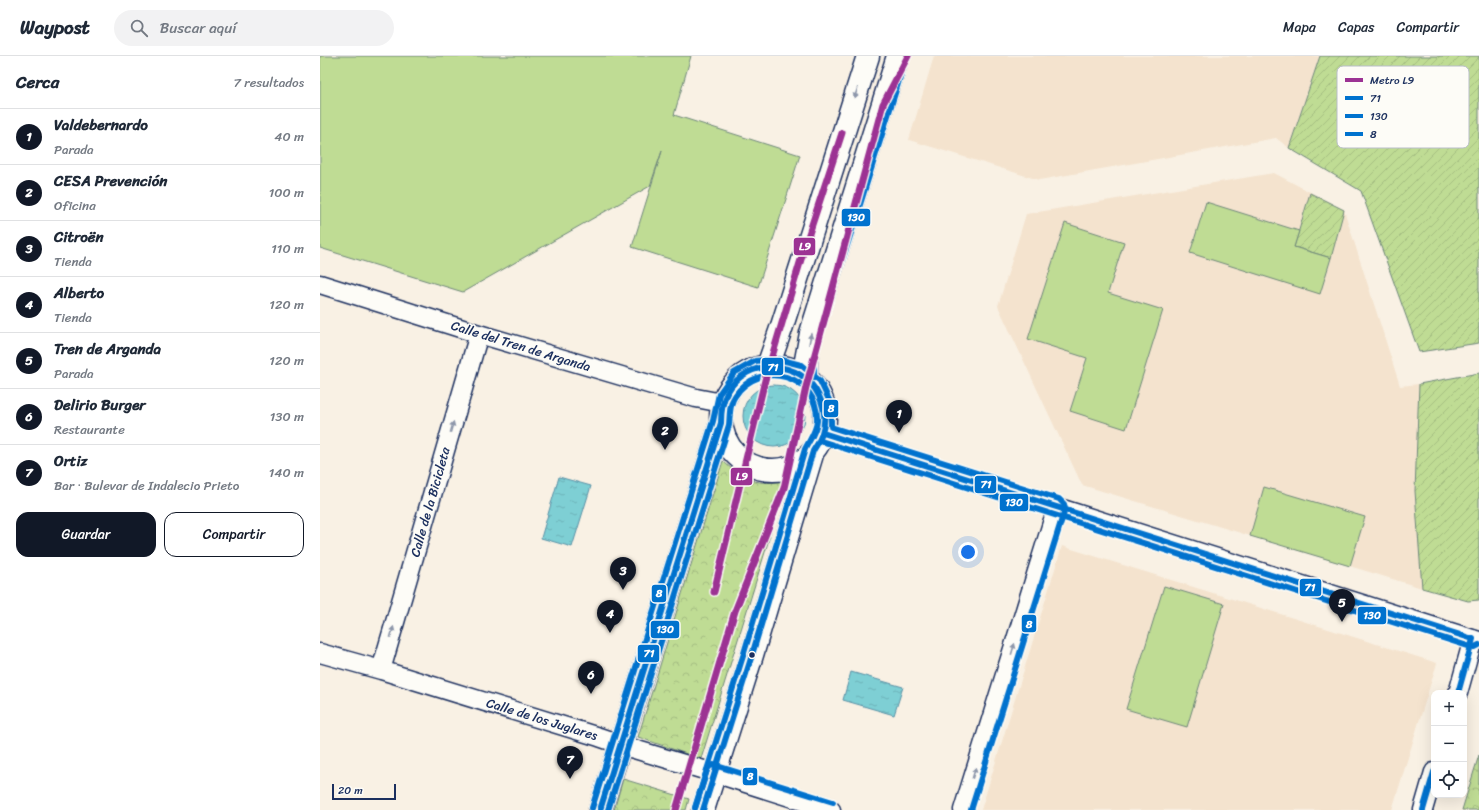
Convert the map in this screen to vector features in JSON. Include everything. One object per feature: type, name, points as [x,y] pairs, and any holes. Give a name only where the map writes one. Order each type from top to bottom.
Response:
[{"type":"street","points":[[768,366],[868,56]]},
{"type":"street","points":[[806,378],[806,360],[810,333],[898,56]]},
{"type":"street","name":"Calle del Tren de Arganda","points":[[320,284],[479,334],[696,398],[721,413]]},
{"type":"street","name":"Calle de la Bicicleta","points":[[381,670],[479,334]]},
{"type":"street","points":[[600,810],[727,392],[744,374],[755,369],[768,366],[788,368],[806,378],[815,386],[821,397],[825,421],[703,810]]},
{"type":"street","points":[[721,413],[724,437],[730,449],[740,459],[751,466],[765,470],[778,470],[792,467],[804,461],[818,442]]},
{"type":"street","points":[[818,442],[1057,507],[1477,638],[1459,690]]},
{"type":"street","points":[[963,810],[1057,507]]},
{"type":"street","name":"Calle de los Juglares","points":[[320,653],[381,670],[831,810]]},
{"type":"street","points":[[1423,810],[1431,782]]},
{"type":"shaded area","points":[[934,56],[1320,56],[1289,148],[1276,138],[1039,180],[909,140]]},
{"type":"shaded area","points":[[1274,173],[1344,210],[1400,386],[1419,384],[1415,491],[1422,588],[1082,485],[998,306],[1026,214]]},
{"type":"shaded area","points":[[1062,546],[1437,663],[1392,810],[981,810]]},
{"type":"green space","points":[[320,56],[691,56],[674,115],[800,155],[758,287],[632,247],[662,151],[650,186],[463,292],[320,248]]},
{"type":"green space","points":[[1320,56],[1479,56],[1479,343],[1419,352],[1361,191],[1289,148]]},
{"type":"green space","points":[[1310,193],[1344,210],[1331,258],[1294,247]]},
{"type":"green space","points":[[1206,202],[1299,231],[1294,247],[1331,258],[1320,294],[1190,253]]},
{"type":"green space","points":[[1065,223],[1124,242],[1108,293],[1163,310],[1126,429],[1070,411],[1087,358],[1028,339]]},
{"type":"green space","points":[[1479,373],[1479,600],[1468,601],[1422,588],[1415,491],[1419,384]]},
{"type":"green space","points":[[723,461],[745,478],[767,483],[787,481],[701,759],[638,737]]},
{"type":"green space","points":[[1264,487],[1365,517],[1350,566],[1250,536]]},
{"type":"green space","points":[[1164,586],[1224,604],[1187,727],[1126,709]]},
{"type":"green space","points":[[1479,755],[1479,810],[1462,810],[1467,798]]},
{"type":"green space","points":[[623,779],[689,799],[686,810],[614,810]]},
{"type":"water","points":[[774,385],[791,390],[796,394],[800,399],[805,416],[800,433],[796,438],[791,442],[774,447],[757,442],[752,438],[748,433],[743,416],[748,399],[752,394],[757,390]]},
{"type":"water","points":[[559,477],[591,486],[572,547],[541,538]]},
{"type":"water","points":[[851,672],[903,687],[894,715],[843,700]]},
{"type":"metro line","name":"L9","points":[[676,810],[735,611],[784,488],[806,387],[883,104],[908,56]]},
{"type":"metro line","name":"L9","points":[[714,592],[765,380],[805,246],[842,133]]},
{"type":"transit line","name":"130","points":[[814,378],[814,361],[819,335],[906,58]]},
{"type":"transit line","name":"8","points":[[592,808],[713,421],[719,394],[734,373],[755,361],[778,359],[801,365],[820,381],[831,404],[831,427],[1059,499],[1064,504],[1065,509],[971,810]]},
{"type":"transit line","name":"71","points":[[600,810],[721,423],[722,408],[725,396],[736,381],[747,373],[760,368],[774,367],[788,369],[800,375],[811,384],[819,396],[824,410],[823,431],[813,451],[752,655],[703,810]]},
{"type":"transit line","name":"130","points":[[608,810],[729,425],[730,410],[733,399],[745,385],[758,378],[772,375],[786,377],[798,383],[808,392],[815,405],[817,421],[814,432],[805,449],[744,653],[695,808]]},
{"type":"transit line","name":"71","points":[[823,433],[1473,639]]},
{"type":"transit line","name":"130","points":[[821,441],[1471,647],[1479,645]]},
{"type":"transit line","name":"71","points":[[1459,690],[1473,639]]},
{"type":"transit line","name":"8","points":[[695,808],[707,770],[710,766],[714,765],[833,802]]},
{"type":"transit line","name":"71","points":[[1423,810],[1431,782]]},
{"type":"place","name":"Valdebernardo","points":[[899,433]]},
{"type":"place","name":"CESA Prevención","points":[[665,450]]},
{"type":"place","name":"Citroën","points":[[623,590]]},
{"type":"place","name":"Tren de Arganda","points":[[1342,622]]},
{"type":"place","name":"Alberto","points":[[610,633]]},
{"type":"place","name":"Delirio Burger","points":[[591,694]]},
{"type":"place","name":"Ortiz","points":[[570,779]]}]
